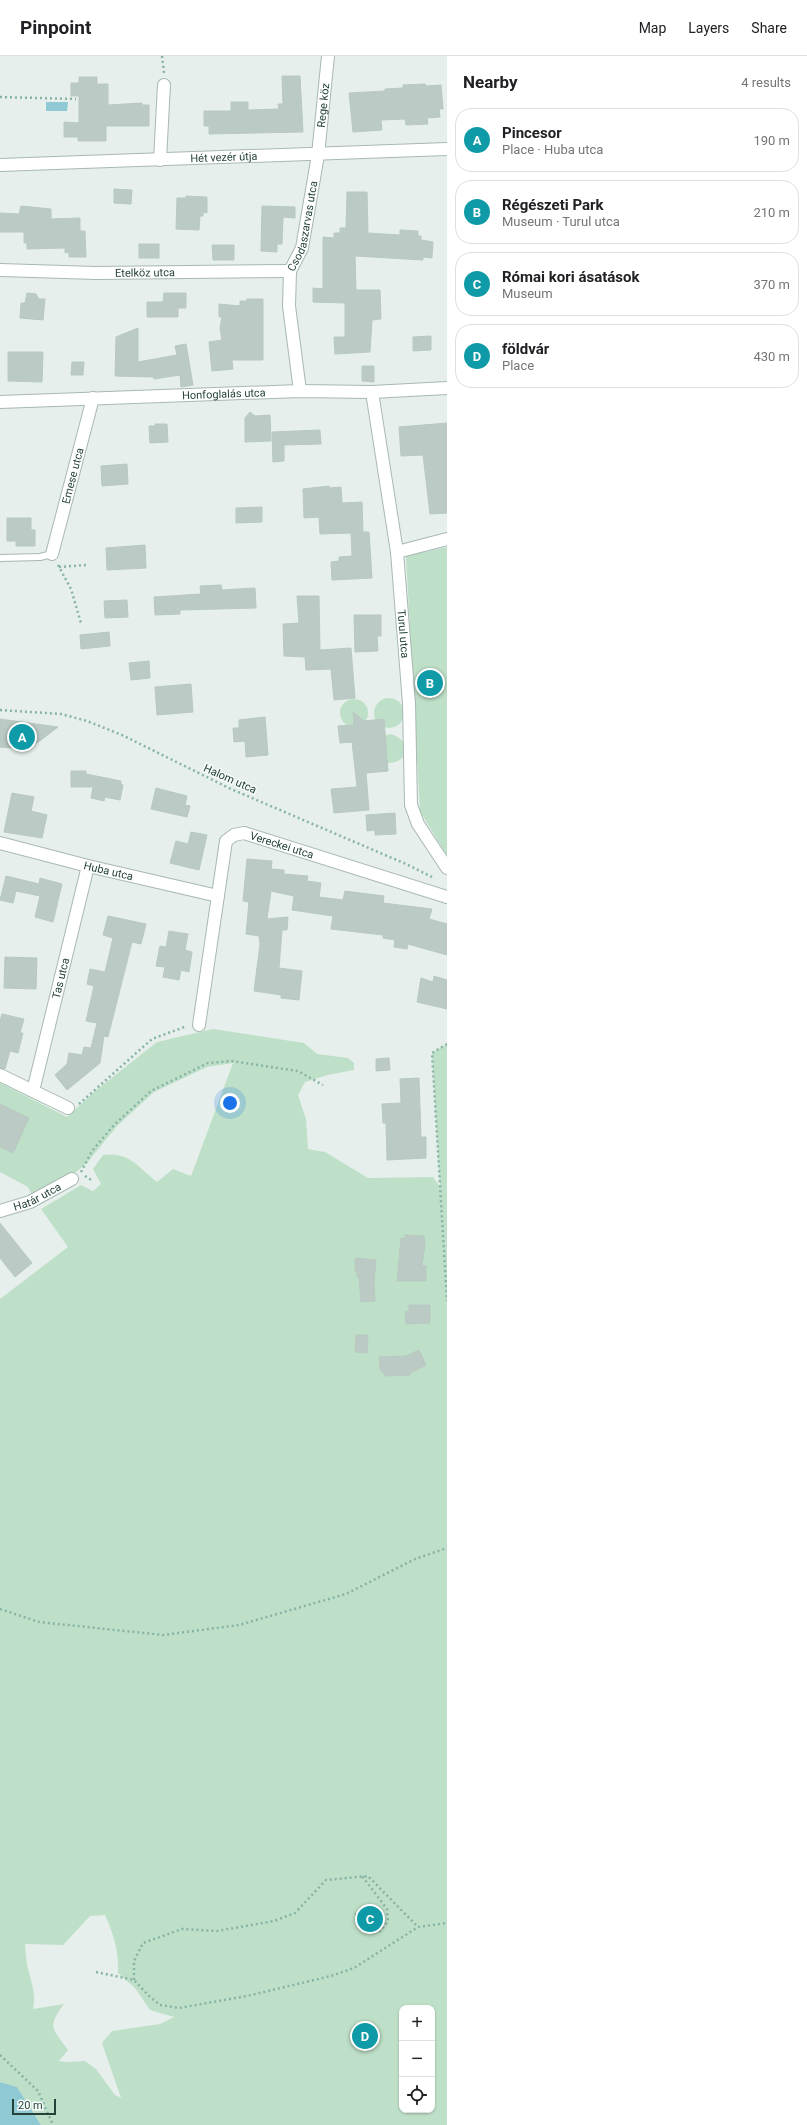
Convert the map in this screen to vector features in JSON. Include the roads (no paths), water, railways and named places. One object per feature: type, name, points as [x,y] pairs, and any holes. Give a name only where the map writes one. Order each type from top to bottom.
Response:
[{"type":"street","name":"Rege köz","points":[[318,155],[328,56]]},
{"type":"street","points":[[160,160],[164,85]]},
{"type":"street","name":"Hét vezér útja","points":[[0,166],[447,149]]},
{"type":"street","name":"Csodaszarvas utca","points":[[300,391],[290,306],[290,270],[302,248],[318,155]]},
{"type":"street","name":"Etelköz utca","points":[[0,270],[96,273],[290,270]]},
{"type":"street","name":"Honfoglalás utca","points":[[0,402],[300,391],[372,392],[447,388]]},
{"type":"street","name":"Turul utca","points":[[372,392],[397,552],[409,703],[411,805],[418,824],[447,868]]},
{"type":"street","name":"Emese utca","points":[[52,554],[93,398]]},
{"type":"street","points":[[397,552],[447,539]]},
{"type":"street","name":"Vereckei utca","points":[[199,1025],[226,842],[234,835],[244,833],[447,897]]},
{"type":"street","name":"Huba utca","points":[[0,843],[88,866],[218,896]]},
{"type":"street","name":"Tas utca","points":[[33,1091],[88,866]]},
{"type":"street","points":[[0,1074],[68,1108]]},
{"type":"street","name":"Határ utca","points":[[0,1211],[30,1202],[76,1176]]},
{"type":"lane","points":[[0,558],[40,557],[52,554]]},
{"type":"water","points":[[46,102],[68,102],[67,111],[46,111]]},
{"type":"water","points":[[0,2082],[17,2087],[41,2125],[0,2125]]},
{"type":"place","name":"Régészeti Park","points":[[430,683]]},
{"type":"place","name":"Pincesor","points":[[22,737]]},
{"type":"place","name":"Római kori ásatások","points":[[370,1919]]},
{"type":"place","name":"földvár","points":[[365,2036]]}]
